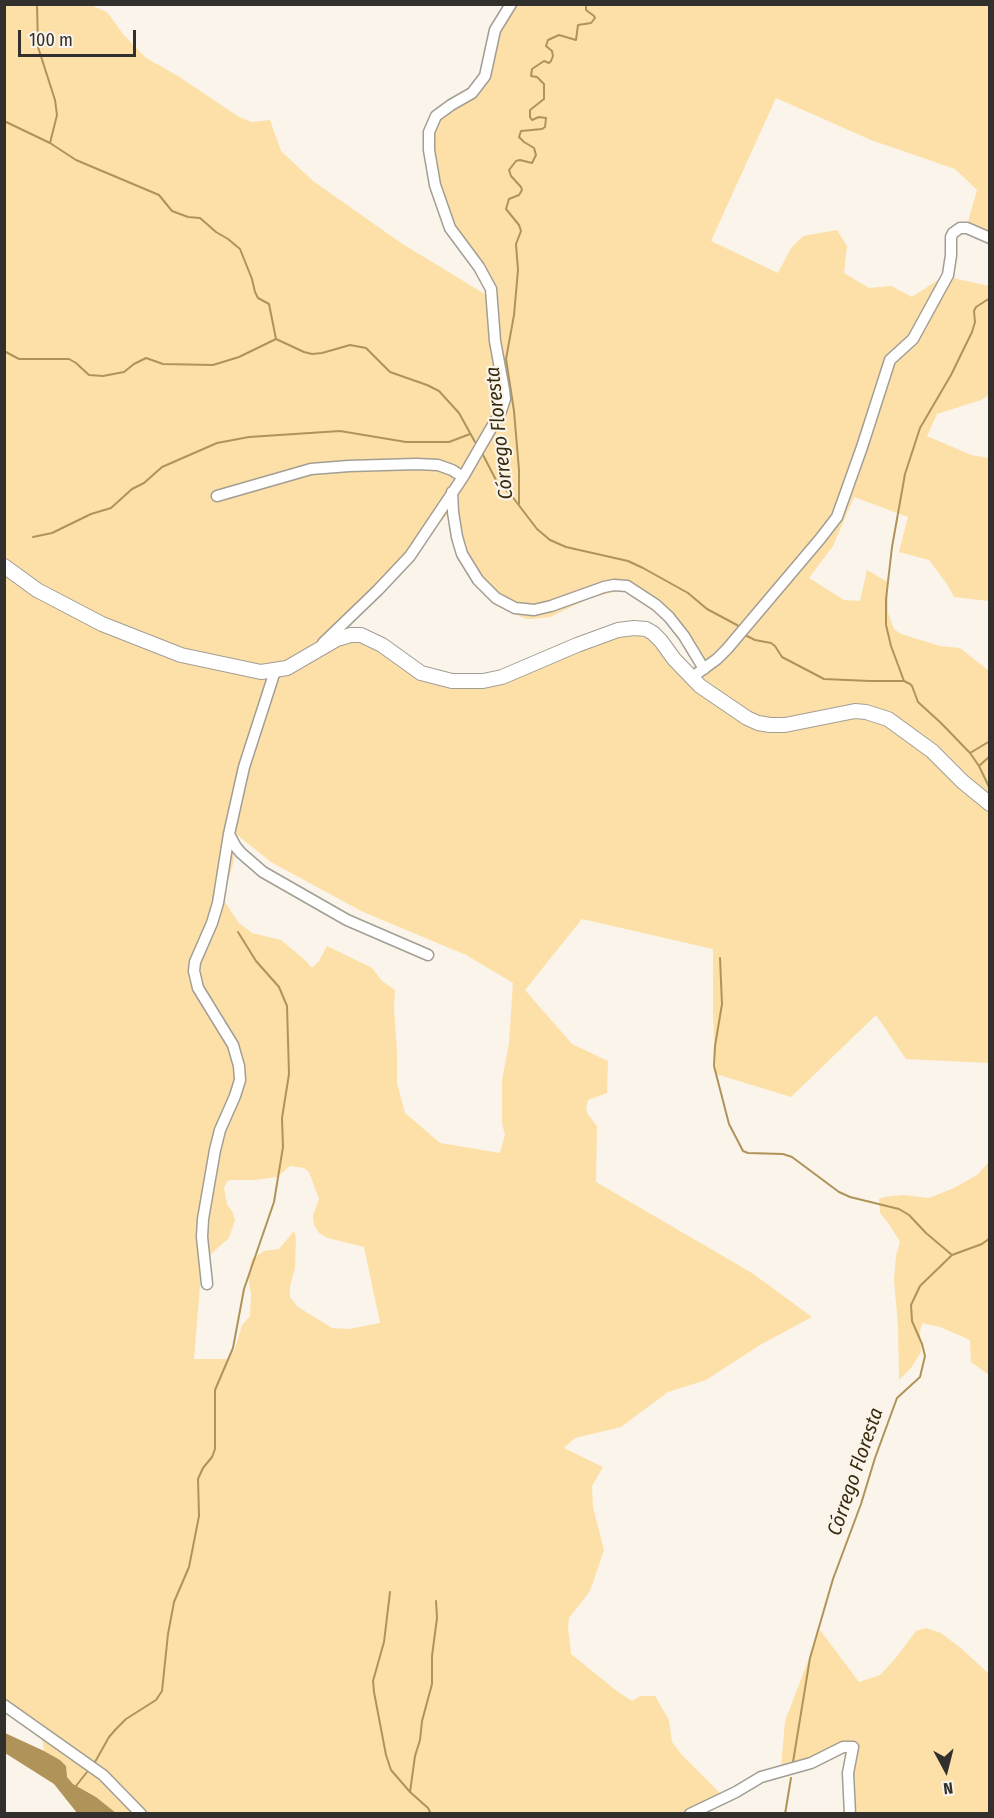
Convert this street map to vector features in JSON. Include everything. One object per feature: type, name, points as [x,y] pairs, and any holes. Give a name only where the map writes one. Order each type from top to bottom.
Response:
[{"type":"main road","points":[[4,566],[37,590],[102,624],[181,654],[261,672],[275,671],[297,664],[337,639],[361,635],[382,645],[421,673],[436,678],[468,682],[502,677],[618,630],[646,629],[653,633],[700,686],[733,710],[758,723],[770,726],[785,725],[855,711],[888,719],[932,751],[990,804]]},
{"type":"street","points":[[315,652],[410,556],[463,477],[496,422],[505,399],[495,341],[490,285],[450,228],[435,185],[430,160],[429,132],[436,116],[472,93],[481,82],[488,65],[495,30],[511,4]]},
{"type":"street","points":[[691,678],[727,649],[837,517],[890,360],[912,339],[948,275],[953,233],[960,228],[967,228],[990,238]]},
{"type":"street","points":[[217,496],[300,472],[349,465],[438,465],[463,477]]},
{"type":"street","points":[[452,492],[457,537],[462,554],[478,580],[496,598],[515,608],[534,610],[604,587],[627,586],[657,605],[669,617],[705,669]]},
{"type":"street","points":[[207,1284],[202,1237],[203,1219],[215,1150],[220,1130],[240,1080],[240,1066],[233,1045],[198,988],[194,971],[195,962],[218,903],[229,834],[244,767],[275,671]]},
{"type":"street","points":[[229,834],[241,854],[263,872],[347,920],[428,955]]},
{"type":"street","points":[[4,1705],[103,1775],[141,1814]]},
{"type":"street","points":[[690,1814],[761,1777],[811,1763],[843,1747],[853,1747],[848,1773],[850,1814]]},
{"type":"shaded area","points":[[5,5],[90,5],[107,12],[123,34],[146,58],[178,76],[239,117],[252,122],[270,120],[281,151],[313,181],[401,243],[488,296],[487,282],[438,197],[431,118],[440,106],[477,86],[488,61],[490,32],[505,5],[989,5],[989,237],[967,225],[977,190],[955,169],[871,140],[776,98],[711,241],[778,273],[791,248],[803,236],[837,230],[847,246],[844,273],[869,288],[891,286],[912,297],[944,276],[989,286],[989,395],[981,400],[937,414],[927,436],[971,455],[989,458],[989,601],[954,597],[929,560],[899,552],[908,517],[854,497],[833,546],[809,578],[844,600],[860,601],[867,570],[888,582],[888,613],[894,629],[901,634],[940,646],[960,648],[989,671],[989,1063],[906,1059],[876,1015],[791,1097],[716,1074],[713,949],[582,919],[525,990],[572,1044],[608,1061],[607,1093],[588,1100],[586,1108],[597,1126],[596,1182],[752,1273],[812,1317],[760,1345],[706,1380],[668,1392],[621,1427],[575,1438],[564,1448],[603,1467],[592,1486],[593,1507],[604,1550],[590,1591],[569,1618],[571,1654],[632,1701],[640,1696],[655,1696],[669,1720],[672,1742],[724,1797],[697,1814],[116,1813],[96,1797],[73,1784],[67,1777],[60,1760],[44,1751],[41,1730],[5,1706]],"holes":[[[449,513],[484,591],[495,605],[526,619],[532,619],[550,617],[590,598],[614,592],[637,593],[660,609],[699,663],[691,668],[665,634],[656,628],[574,643],[481,680],[429,674],[365,633],[336,634]],[[236,834],[271,862],[361,911],[466,955],[513,983],[509,1043],[502,1080],[502,1123],[505,1135],[500,1153],[440,1143],[405,1113],[397,1083],[395,990],[382,981],[372,968],[327,946],[319,961],[311,967],[281,940],[252,933],[239,923],[223,899],[233,864]],[[290,1166],[304,1168],[309,1172],[319,1199],[313,1216],[314,1225],[319,1233],[328,1238],[364,1247],[380,1323],[349,1329],[332,1328],[298,1307],[290,1297],[290,1286],[295,1268],[296,1238],[294,1231],[279,1249],[264,1251],[252,1259],[248,1276],[251,1295],[250,1316],[242,1325],[235,1349],[229,1359],[194,1359],[202,1262],[229,1238],[235,1220],[227,1204],[224,1188],[226,1183],[229,1180],[277,1177]]]},
{"type":"shaded area","points":[[989,1162],[989,1375],[971,1362],[970,1340],[940,1327],[922,1323],[921,1352],[911,1368],[899,1380],[894,1280],[900,1242],[880,1213],[879,1199],[903,1195],[929,1198],[977,1175]]},
{"type":"shaded area","points":[[926,1628],[941,1633],[989,1674],[989,1813],[848,1813],[849,1752],[805,1769],[781,1768],[785,1721],[820,1630],[859,1682],[880,1675],[916,1631]]},
{"type":"shaded area","points":[[5,1733],[60,1760],[66,1766],[67,1777],[73,1784],[96,1797],[116,1813],[77,1813],[54,1784],[5,1753]]},
{"type":"waterway","points":[[37,4],[38,47],[55,100],[57,115],[50,143]]},
{"type":"waterway","name":"Córrego Floresta","points":[[519,504],[519,470],[514,411],[506,359],[514,315],[518,270],[516,244],[521,231],[506,209],[509,199],[519,195],[522,190],[509,170],[516,161],[532,163],[536,155],[534,148],[519,137],[521,131],[545,127],[546,118],[539,117],[532,120],[530,117],[530,110],[544,99],[544,84],[537,77],[531,76],[532,69],[544,61],[549,63],[551,61],[552,51],[546,46],[548,40],[559,35],[576,40],[578,25],[591,23],[595,18],[586,10],[586,4]]},
{"type":"waterway","points":[[4,121],[50,143],[76,160],[159,195],[172,211],[188,217],[200,218],[228,239],[240,249],[258,298],[269,304],[276,339]]},
{"type":"waterway","points":[[904,681],[886,625],[886,599],[892,547],[905,474],[920,428],[951,375],[972,332],[975,322],[974,311],[976,307],[990,298]]},
{"type":"waterway","points":[[276,339],[312,354],[350,345],[366,348],[390,372],[439,391],[459,413],[475,442]]},
{"type":"waterway","points":[[4,351],[19,359],[69,359],[89,375],[103,376],[124,372],[146,358],[163,364],[213,365],[239,357],[276,339]]},
{"type":"waterway","points":[[33,537],[52,533],[91,514],[111,508],[162,467],[217,443],[249,437],[340,431],[406,442],[449,442],[470,434]]},
{"type":"waterway","name":"Córrego Floresta","points":[[482,453],[496,480],[511,495],[537,529],[550,540],[566,547],[628,561],[688,593],[707,609],[740,628]]},
{"type":"waterway","name":"Córrego Floresta","points":[[745,635],[755,640],[771,643],[782,657],[824,679],[904,681],[910,684],[918,702],[970,753],[990,789]]},
{"type":"waterway","points":[[970,753],[990,741]]},
{"type":"waterway","points":[[979,766],[990,756]]},
{"type":"waterway","points":[[95,1762],[116,1729],[126,1719],[156,1700],[162,1691],[174,1602],[189,1567],[199,1516],[198,1479],[215,1449],[215,1390],[233,1348],[244,1289],[274,1202],[283,1147],[282,1118],[289,1074],[287,1006],[279,987],[256,961],[238,932]]},
{"type":"waterway","points":[[720,958],[722,1004],[714,1066],[729,1124],[743,1151],[783,1154],[792,1157],[839,1192],[850,1197],[899,1209],[909,1215],[952,1255]]},
{"type":"waterway","name":"Córrego Floresta","points":[[793,1762],[810,1658],[833,1579],[897,1398],[920,1377],[925,1356],[912,1321],[911,1305],[920,1286],[952,1255],[982,1244],[990,1238]]},
{"type":"waterway","points":[[390,1592],[384,1642],[373,1681],[374,1692],[391,1770],[428,1808],[431,1814]]},
{"type":"waterway","points":[[410,1792],[422,1721],[432,1684],[432,1656],[437,1618],[436,1601]]},
{"type":"waterway","points":[[76,1786],[87,1772]]},
{"type":"waterway","name":"Córrego Floresta","points":[[785,1814],[791,1778]]}]
